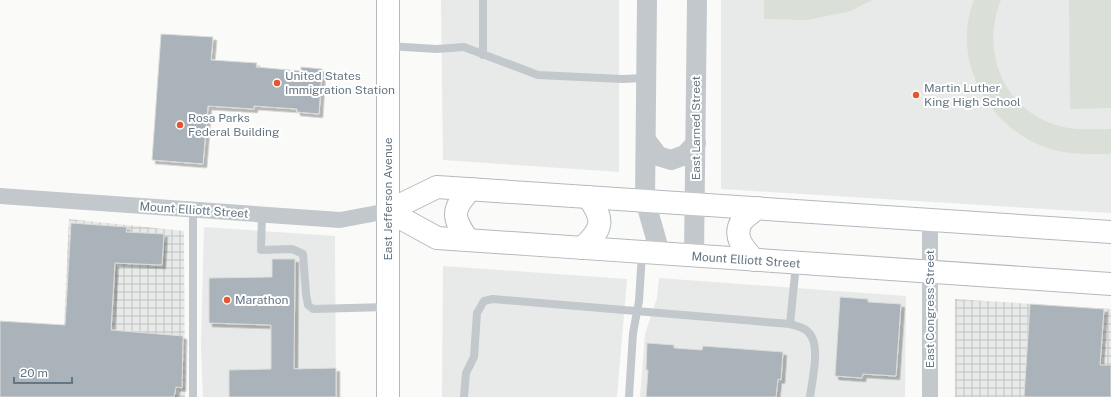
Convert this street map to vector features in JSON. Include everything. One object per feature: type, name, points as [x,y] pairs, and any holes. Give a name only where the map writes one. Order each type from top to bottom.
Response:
[{"type":"main road","name":"East Jefferson Avenue","points":[[388,0],[388,397]]},
{"type":"main road","name":"Mount Elliott Street","points":[[388,211],[437,187],[1111,232]]},
{"type":"main road","points":[[468,240],[459,227],[455,214],[460,201],[471,189]]},
{"type":"main road","points":[[582,248],[596,236],[600,224],[598,211],[588,197]]},
{"type":"main road","points":[[754,260],[741,245],[738,234],[742,221],[757,208]]},
{"type":"main road","name":"Mount Elliott Street","points":[[388,211],[437,238],[1111,284]]},
{"type":"street","points":[[647,0],[645,200],[651,253]]},
{"type":"street","name":"East Larned Street","points":[[694,256],[696,204],[697,0]]},
{"type":"street","points":[[646,140],[658,156],[671,160],[685,155],[696,142]]},
{"type":"street","name":"Mount Elliott Street","points":[[0,196],[340,220],[388,211]]},
{"type":"street","name":"East Congress Street","points":[[930,220],[930,397]]},
{"type":"lane","points":[[483,0],[483,55]]},
{"type":"lane","points":[[388,46],[437,49],[464,47],[538,75],[622,79],[646,78]]},
{"type":"lane","points":[[193,209],[193,397]]},
{"type":"lane","points":[[262,214],[261,250],[292,249],[303,254],[308,306],[313,309],[388,307]]},
{"type":"lane","points":[[629,397],[633,333],[651,253]]},
{"type":"lane","points":[[790,324],[796,263]]},
{"type":"lane","points":[[464,397],[466,373],[474,357],[478,312],[484,301],[493,299],[790,324],[806,330],[813,337],[816,348],[810,397]]},
{"type":"shaded area","points":[[441,0],[619,0],[619,172],[443,160]]},
{"type":"shaded area","name":"Martin Luther King High School","points":[[721,0],[1111,0],[1111,213],[721,189]]},
{"type":"shaded area","points":[[764,0],[872,0],[851,11],[807,20],[764,19]]},
{"type":"shaded area","points":[[974,0],[1001,0],[995,19],[993,38],[995,57],[1001,75],[1010,92],[1022,106],[1038,117],[1063,127],[1111,129],[1111,154],[1071,153],[1047,148],[1026,138],[1008,125],[992,108],[980,89],[971,68],[967,46],[968,23]]},
{"type":"shaded area","points":[[1069,0],[1111,0],[1111,108],[1070,109]]},
{"type":"shaded area","points":[[69,219],[184,231],[185,397],[68,397],[64,325]]},
{"type":"shaded area","points":[[204,227],[335,236],[336,397],[203,397],[201,346]]},
{"type":"shaded area","points":[[443,266],[627,279],[617,397],[442,397]]},
{"type":"shaded area","points":[[659,278],[906,296],[905,397],[640,397],[645,334],[657,298]]},
{"type":"shaded area","points":[[955,299],[1111,309],[1111,397],[955,397]]},
{"type":"building","name":"Rosa Parks Federal Building","points":[[161,34],[213,37],[211,60],[257,63],[256,67],[301,71],[301,67],[322,69],[319,114],[297,112],[297,109],[254,106],[254,109],[208,106],[203,164],[152,160]]},
{"type":"building","points":[[71,223],[127,227],[126,232],[164,234],[162,265],[115,263],[111,330],[183,336],[182,388],[176,387],[174,397],[0,397],[0,321],[65,325]]},
{"type":"building","points":[[272,259],[295,259],[294,369],[336,368],[336,397],[229,397],[229,370],[271,369],[271,325],[209,323],[209,278],[272,277]]},
{"type":"building","points":[[840,297],[868,299],[868,302],[901,304],[896,376],[863,374],[862,378],[835,376]]},
{"type":"building","points":[[1030,304],[1104,309],[1100,365],[1111,365],[1111,397],[1024,397]]},
{"type":"building","points":[[647,343],[674,345],[674,348],[702,350],[703,346],[783,352],[781,380],[778,379],[776,397],[646,397],[648,370],[646,370]]},
{"type":"place","name":"United States Immigration Station","points":[[277,83]]},
{"type":"place","name":"Martin Luther King High School","points":[[916,95]]},
{"type":"place","name":"Rosa Parks Federal Building","points":[[180,125]]},
{"type":"place","name":"Marathon","points":[[227,300]]}]
